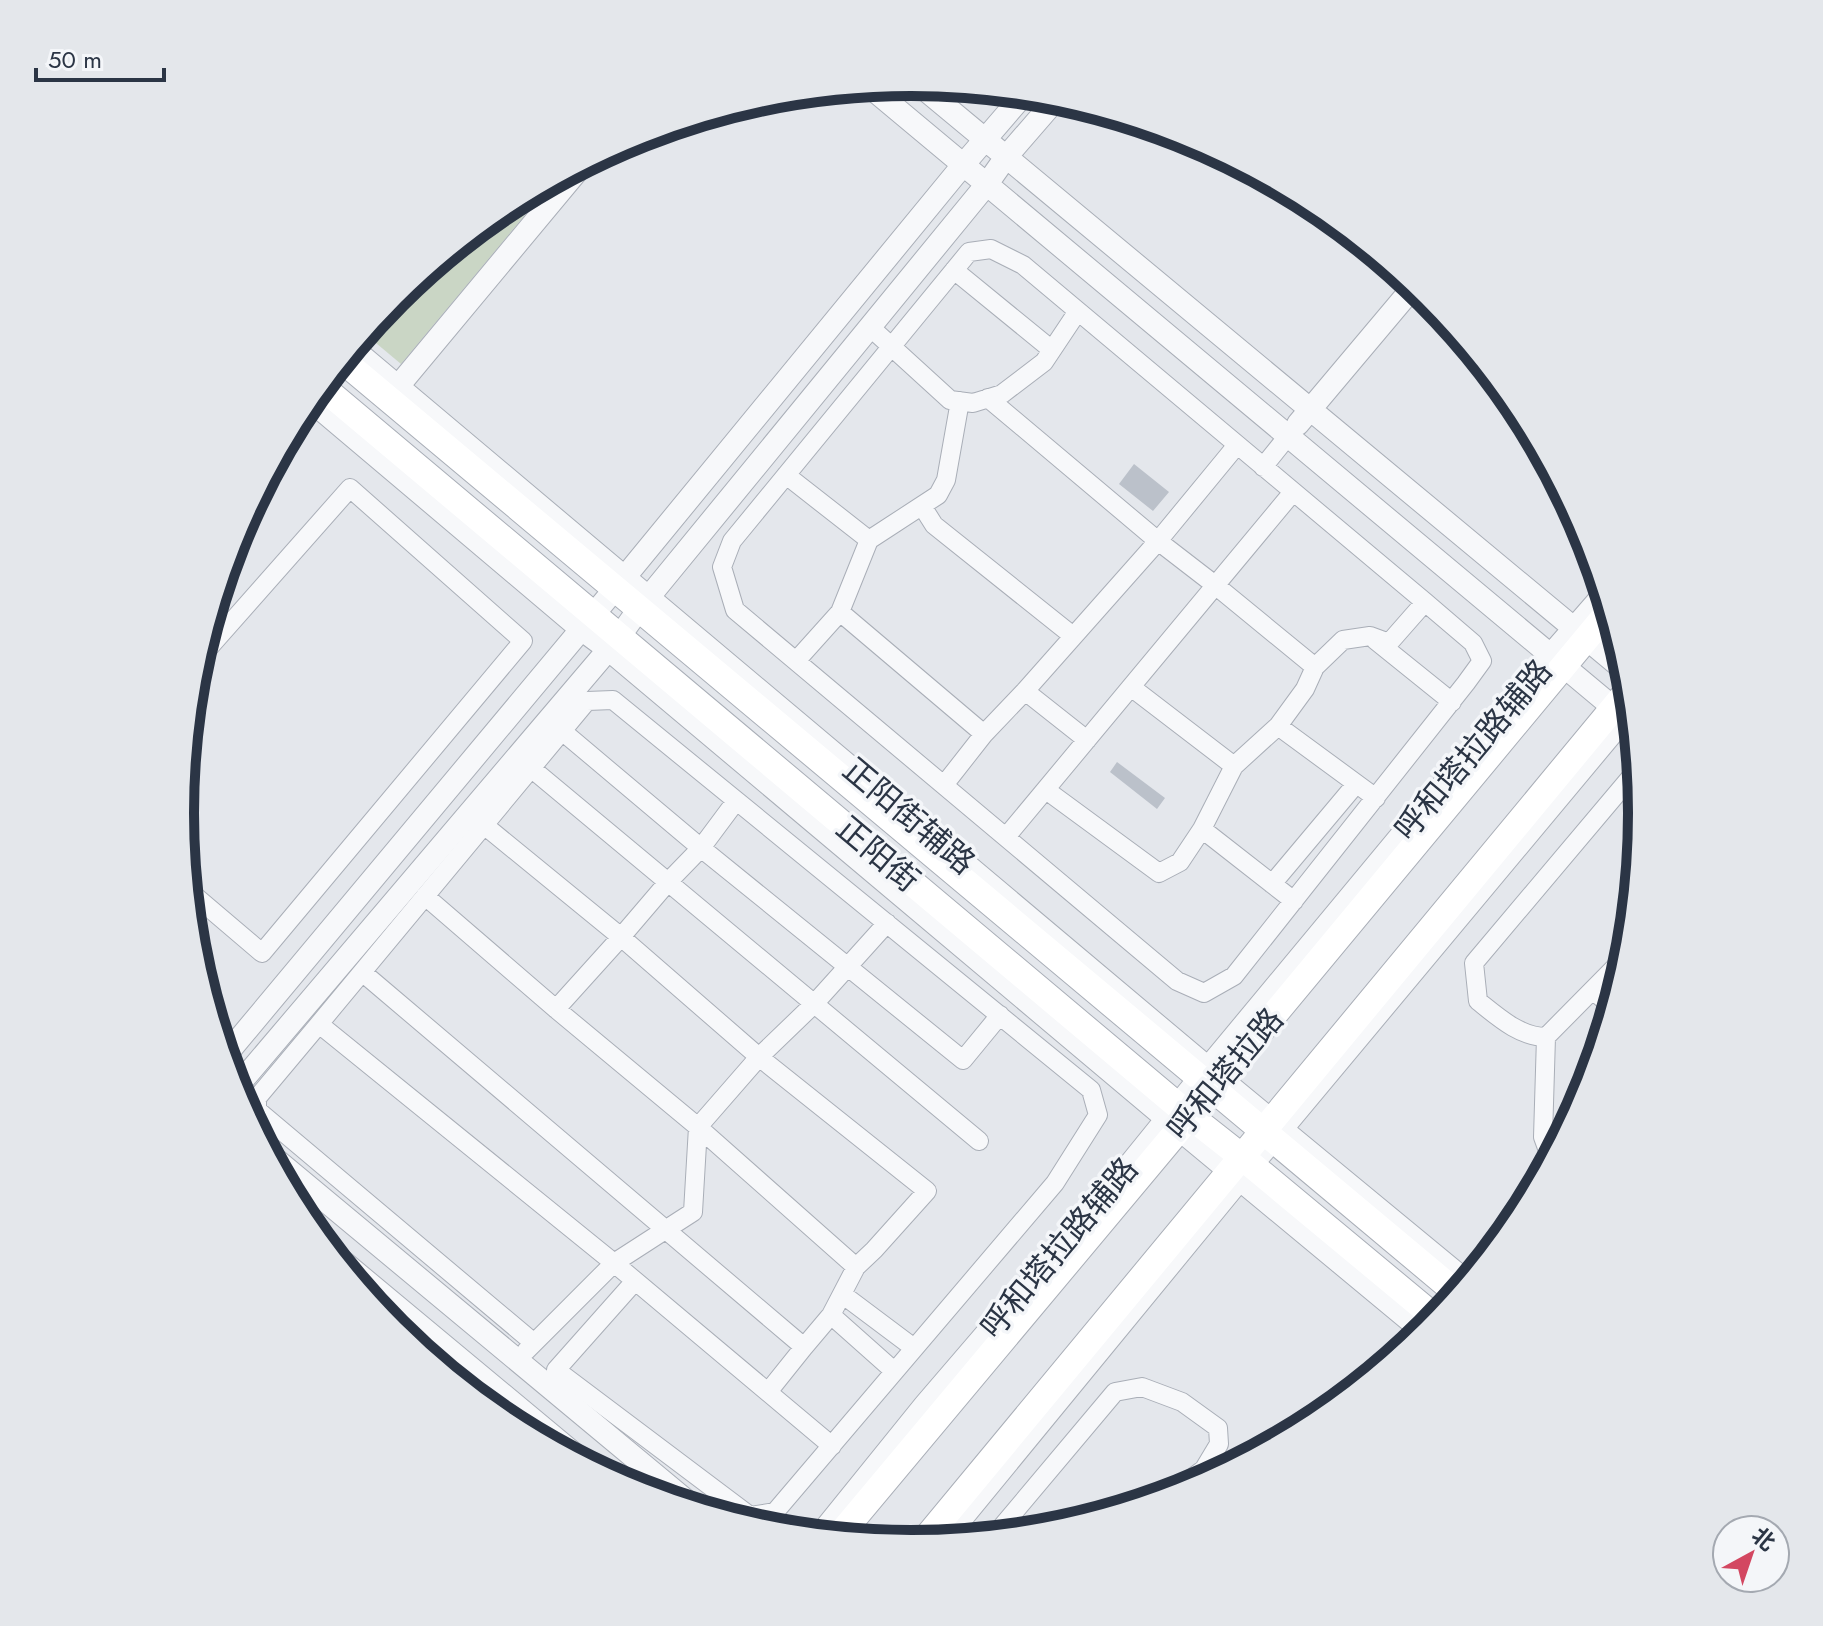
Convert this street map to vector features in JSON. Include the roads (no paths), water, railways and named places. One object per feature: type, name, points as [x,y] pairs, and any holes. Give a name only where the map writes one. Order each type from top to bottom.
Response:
[{"type":"main road","points":[[351,366],[392,393],[1210,1079],[1274,1129],[1450,1287]]},
{"type":"main road","name":"正阳街","points":[[330,394],[587,622],[1178,1118],[1427,1311]]},
{"type":"main road","name":"呼和塔拉路","points":[[847,1526],[1210,1079],[1580,634],[1601,617]]},
{"type":"main road","name":"呼和塔拉路","points":[[934,1529],[1621,716]]},
{"type":"street","points":[[882,97],[987,184],[1612,660]]},
{"type":"street","points":[[934,97],[1006,157],[1557,662],[1620,704]]},
{"type":"street","points":[[234,1045],[1016,104]]},
{"type":"street","points":[[245,1077],[614,643],[1047,109]]},
{"type":"street","points":[[359,356],[392,393],[565,186]]},
{"type":"street","points":[[991,249],[1023,265],[1473,643],[1482,661],[1234,976],[1204,993],[1177,981],[735,610],[722,567],[732,541],[954,270],[969,252],[991,249]]},
{"type":"street","points":[[954,270],[1052,350]]},
{"type":"street","points":[[1263,467],[1406,295]]},
{"type":"street","points":[[870,327],[950,400],[973,403],[1002,394],[1044,362],[1078,311]]},
{"type":"street","points":[[988,398],[1158,541],[1315,667]]},
{"type":"street","points":[[796,661],[840,612],[869,540],[938,495],[946,480],[960,401]]},
{"type":"street","points":[[320,408],[587,622]]},
{"type":"street","points":[[944,785],[984,734],[1158,541],[1237,445]]},
{"type":"street","points":[[786,475],[869,540]]},
{"type":"street","points":[[200,900],[262,953],[523,641],[350,488],[216,640]]},
{"type":"street","points":[[1006,837],[1293,492]]},
{"type":"street","points":[[922,506],[934,525],[1073,636]]},
{"type":"street","points":[[1046,790],[1159,873],[1180,862],[1202,829],[1234,766],[1278,726],[1305,689],[1315,667],[1343,640],[1370,636],[1389,643],[1425,602]]},
{"type":"street","name":"呼和塔拉路辅路","points":[[1580,634],[1597,606]]},
{"type":"street","points":[[840,612],[984,734]]},
{"type":"street","points":[[1370,636],[1452,702]]},
{"type":"street","points":[[1131,687],[1234,766]]},
{"type":"street","points":[[1025,691],[1087,740]]},
{"type":"street","points":[[257,1105],[257,1098],[587,701],[613,700],[1091,1090],[1098,1115],[1055,1183],[775,1512],[763,1514]]},
{"type":"street","points":[[1278,726],[1376,798]]},
{"type":"street","points":[[562,731],[963,1060],[1000,1015]]},
{"type":"street","points":[[531,768],[979,1141]]},
{"type":"street","points":[[1546,1037],[1536,1037],[1509,1025],[1478,1001],[1474,963],[1627,781]]},
{"type":"street","points":[[1272,884],[1356,784]]},
{"type":"street","points":[[556,1009],[701,848],[736,801]]},
{"type":"street","points":[[484,825],[621,937],[759,1057],[927,1191],[856,1267],[831,1315],[768,1392]]},
{"type":"street","points":[[1202,829],[1294,901]]},
{"type":"street","points":[[425,896],[698,1127],[856,1267]]},
{"type":"street","points":[[517,1359],[614,1263],[693,1212],[698,1127],[759,1057],[814,1004],[887,923]]},
{"type":"street","points":[[362,972],[804,1347]]},
{"type":"street","points":[[1546,1146],[1543,1137],[1546,1037],[1610,972]]},
{"type":"street","points":[[1593,990],[1604,1000]]},
{"type":"street","points":[[319,1024],[614,1263],[832,1446]]},
{"type":"street","points":[[260,1113],[534,1343]]},
{"type":"street","name":"呼和塔拉路辅路","points":[[828,1525],[925,1405],[1101,1200],[1178,1118]]},
{"type":"street","points":[[1274,1129],[1459,1276]]},
{"type":"street","points":[[953,1528],[1241,1168],[1414,1323]]},
{"type":"street","points":[[292,1173],[517,1359],[550,1376],[740,1509]]},
{"type":"street","points":[[550,1376],[635,1281]]},
{"type":"street","points":[[842,1294],[914,1348]]},
{"type":"street","points":[[831,1315],[894,1371]]},
{"type":"street","points":[[441,1354],[518,1412]]},
{"type":"street","points":[[550,1376],[675,1490]]},
{"type":"street","points":[[1004,1524],[1115,1392],[1142,1387],[1182,1402],[1218,1428],[1219,1444],[1206,1466]]}]
